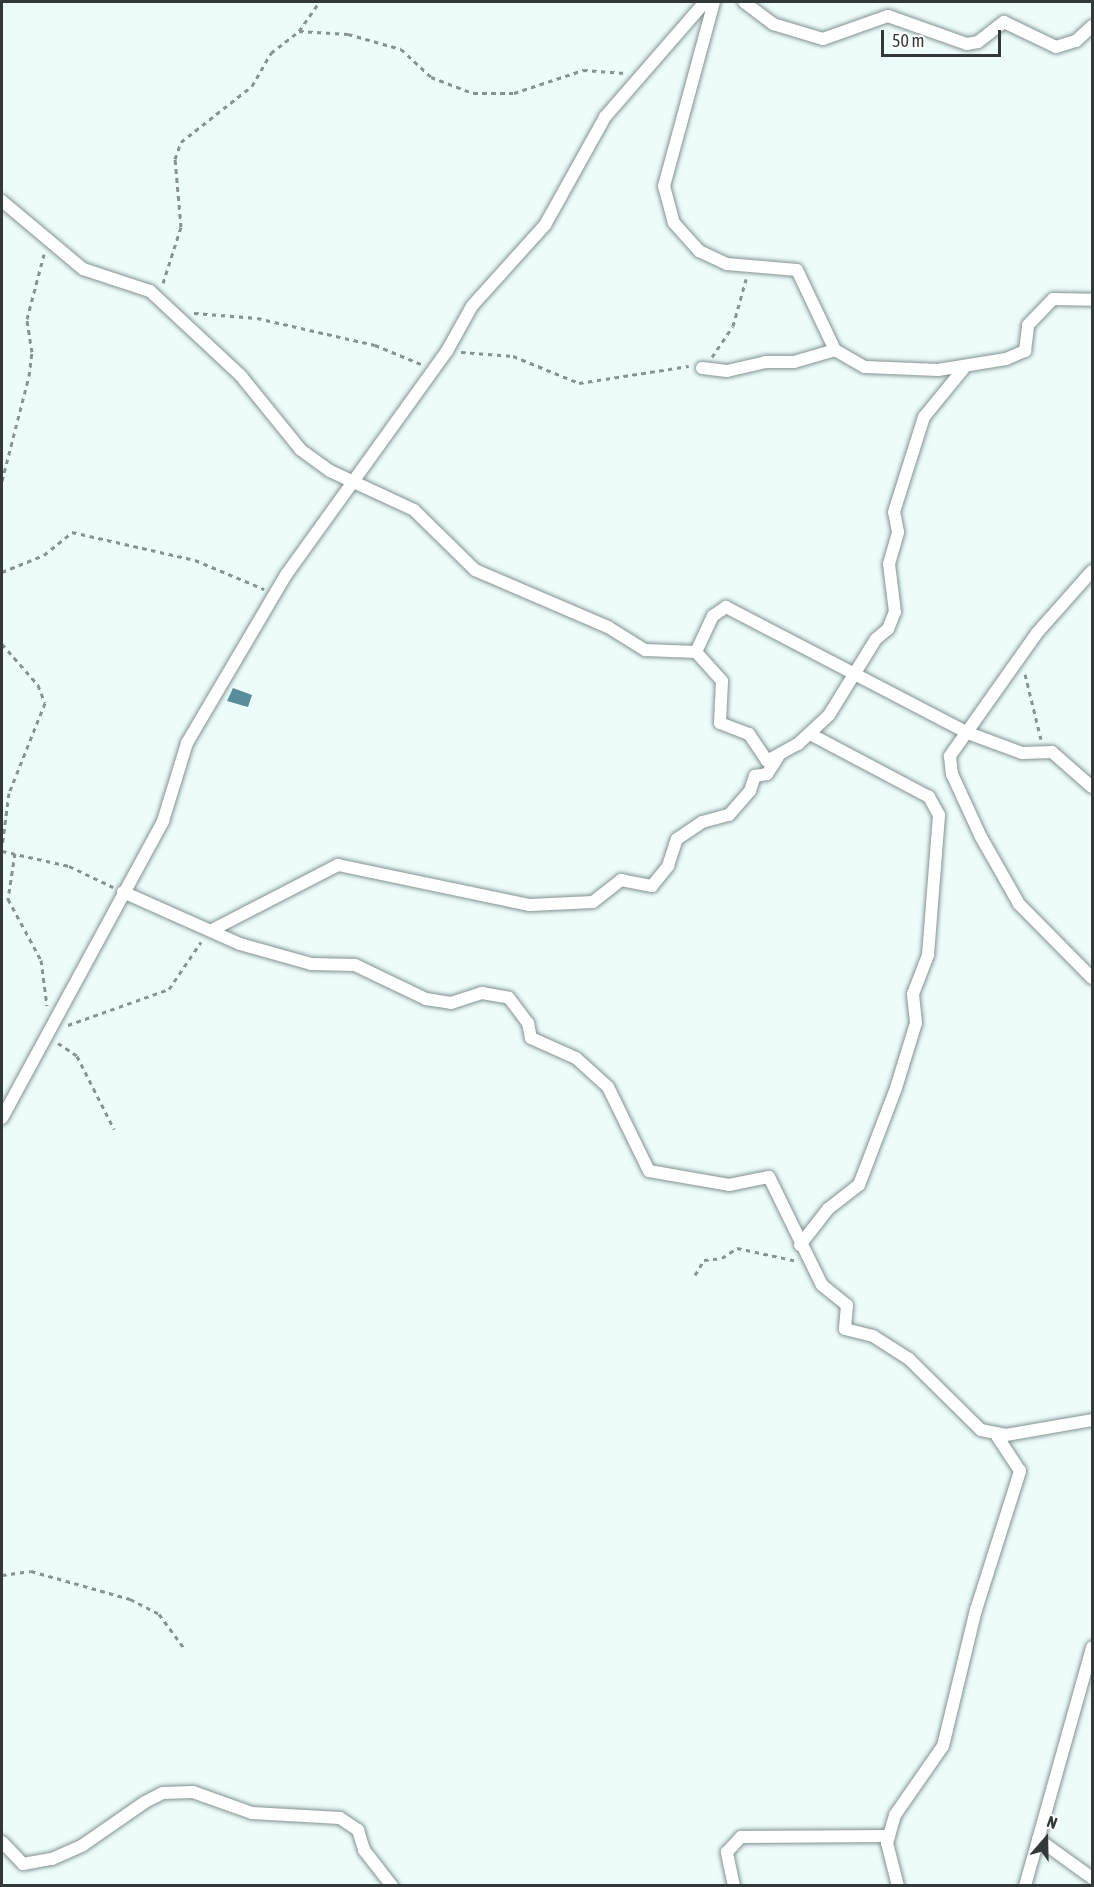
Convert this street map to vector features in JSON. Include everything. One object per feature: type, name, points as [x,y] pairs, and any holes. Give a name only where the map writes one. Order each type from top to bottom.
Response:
[{"type":"street","points":[[2,1118],[163,821],[184,750],[275,594],[447,351],[490,283],[545,225],[605,117],[705,2]]},
{"type":"street","points":[[714,2],[669,154],[666,206],[699,251],[748,267],[802,274],[835,350],[865,367],[964,368],[1025,351],[1028,325],[1053,299],[1092,300]]},
{"type":"street","points":[[744,2],[773,24],[823,39],[888,16],[967,44],[1004,22],[1056,47],[1076,41],[1092,26]]},
{"type":"street","points":[[2,201],[83,269],[146,288],[158,297],[253,388],[296,445],[330,471],[356,481],[414,510],[492,579],[593,620],[645,650],[696,652],[722,681],[720,723],[749,734],[767,761],[778,757],[810,734],[829,715],[855,671],[896,612],[889,564],[898,532],[893,519],[924,417],[964,368]]},
{"type":"street","points":[[702,368],[727,371],[765,362],[794,362],[835,350]]},
{"type":"street","points":[[1092,571],[1019,658],[963,730],[950,756],[952,774],[981,837],[1019,904],[1092,978]]},
{"type":"street","points":[[696,652],[712,616],[726,607],[843,670],[855,671],[883,686],[891,697],[963,730],[1022,753],[1052,752],[1092,787]]},
{"type":"street","points":[[800,1245],[828,1209],[859,1185],[896,1088],[916,1023],[913,994],[928,955],[939,815],[929,797],[810,734]]},
{"type":"street","points":[[212,930],[338,865],[530,905],[593,902],[621,880],[652,886],[668,866],[677,839],[702,822],[729,814],[750,791],[755,776],[767,774],[778,757]]},
{"type":"street","points":[[123,892],[212,930],[310,964],[355,965],[442,1003],[471,994],[505,996],[528,1023],[531,1038],[576,1058],[608,1087],[649,1171],[729,1185],[769,1177],[800,1245],[811,1259],[822,1285],[847,1305],[845,1329],[873,1336],[909,1359],[981,1430],[997,1436],[1092,1420]]},
{"type":"street","points":[[898,1886],[888,1861],[889,1836],[895,1815],[943,1746],[976,1610],[1017,1480],[1018,1463],[997,1436]]},
{"type":"street","points":[[1025,1886],[1092,1647]]},
{"type":"street","points":[[2,1842],[23,1864],[52,1859],[83,1845],[145,1802],[163,1793],[193,1792],[252,1813],[340,1818],[358,1830],[364,1850],[392,1886]]},
{"type":"street","points":[[734,1886],[727,1852],[741,1837],[889,1836]]},
{"type":"street","points":[[1038,1839],[1092,1878]]},
{"type":"path","points":[[158,297],[181,227],[175,159],[181,142],[246,92],[271,52],[299,31],[319,2]]},
{"type":"path","points":[[299,31],[348,34],[401,50],[431,77],[473,93],[514,93],[583,70],[614,76],[644,71]]},
{"type":"path","points":[[2,481],[29,376],[32,352],[27,319],[48,241]]},
{"type":"path","points":[[447,351],[513,356],[579,383],[658,367],[702,368],[734,326],[748,267]]},
{"type":"path","points":[[171,310],[257,318],[375,345],[434,369]]},
{"type":"path","points":[[2,572],[44,555],[72,532],[195,560],[275,594]]},
{"type":"path","points":[[2,644],[38,685],[45,703],[9,793],[2,849],[69,866],[123,892]]},
{"type":"path","points":[[1019,658],[1029,684],[1037,734],[1052,752]]},
{"type":"path","points":[[15,853],[8,899],[41,960],[47,1035]]},
{"type":"path","points":[[47,1035],[169,989],[212,930]]},
{"type":"path","points":[[47,1035],[73,1052],[114,1129]]},
{"type":"path","points":[[695,1275],[704,1260],[722,1258],[737,1248],[776,1261],[811,1259]]},
{"type":"path","points":[[2,1575],[31,1571],[130,1599],[159,1614],[184,1648]]},
{"type":"building","points":[[233,688],[252,695],[248,707],[227,701]]}]
